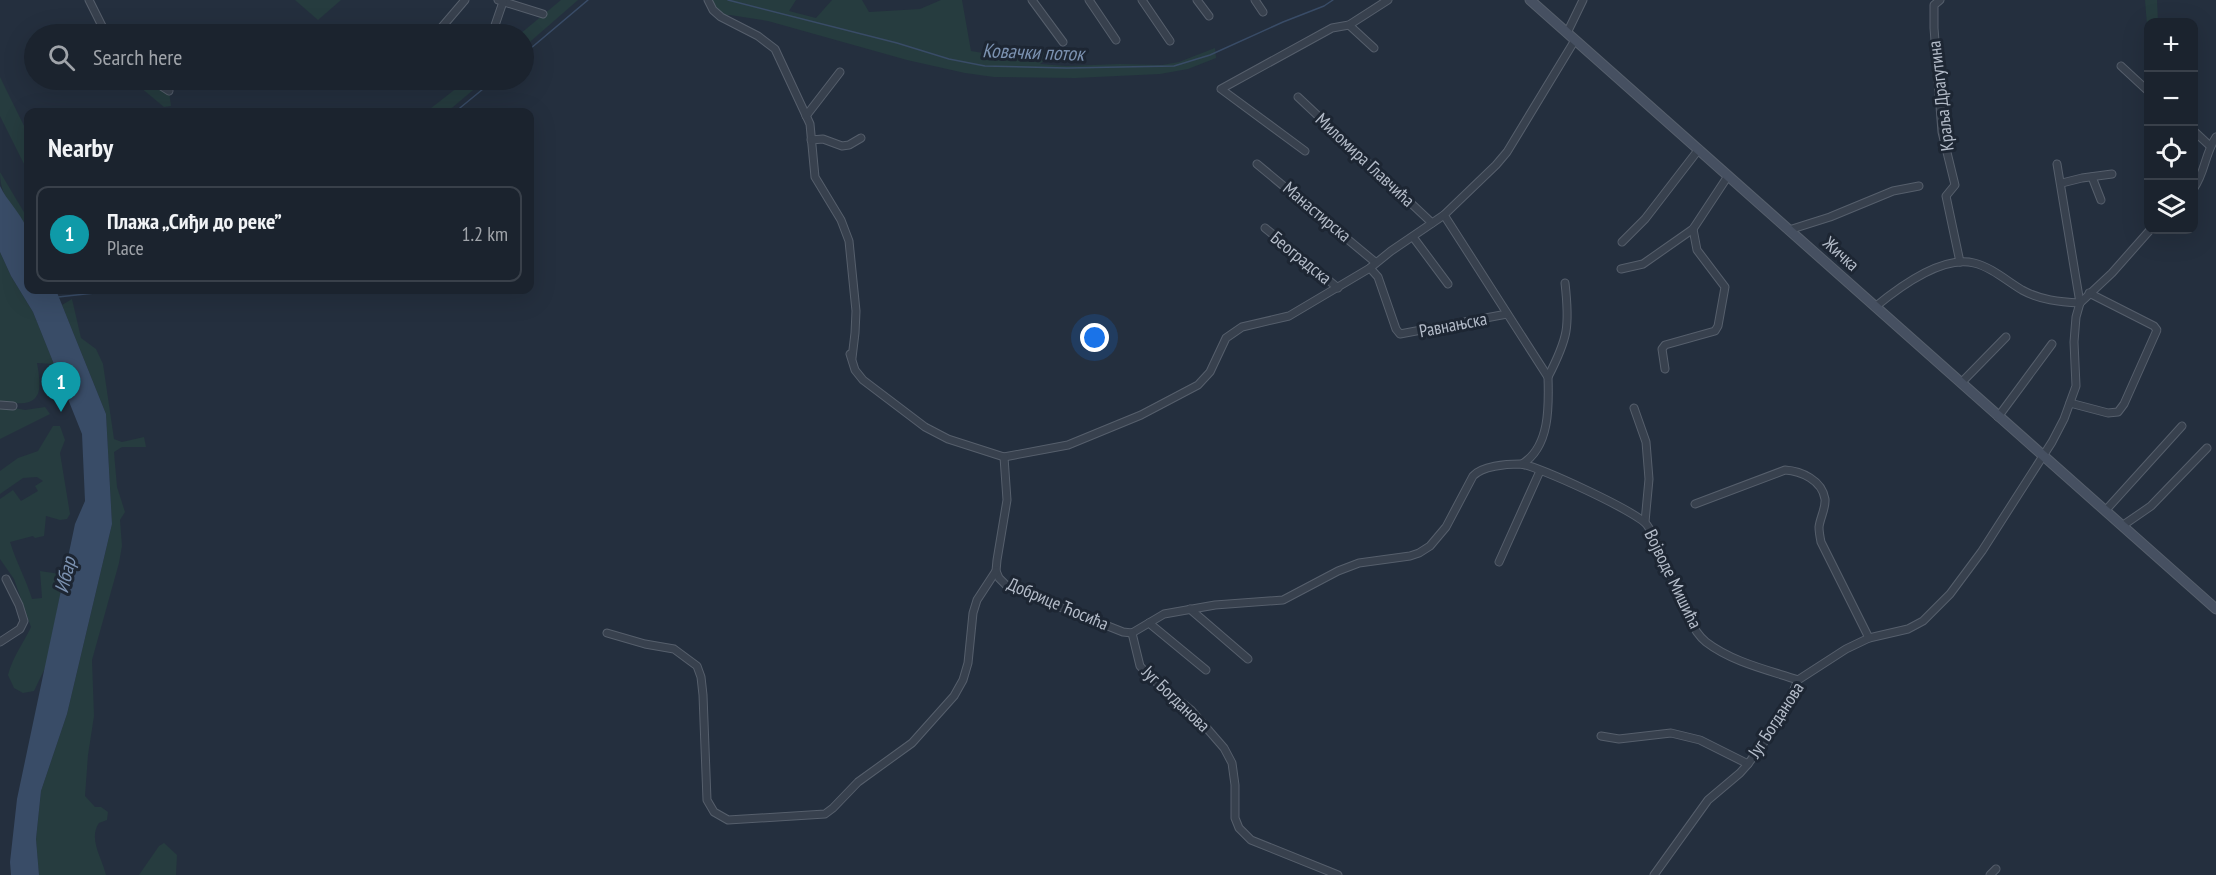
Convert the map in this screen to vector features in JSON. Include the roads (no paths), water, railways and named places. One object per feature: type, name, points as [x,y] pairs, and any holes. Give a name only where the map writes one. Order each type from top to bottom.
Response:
[{"type":"main road","name":"Жичка","points":[[1530,0],[2216,609]]},
{"type":"street","points":[[89,0],[101,24]]},
{"type":"street","points":[[445,24],[465,0]]},
{"type":"street","points":[[1032,0],[1063,42]]},
{"type":"street","points":[[1089,0],[1116,40]]},
{"type":"street","points":[[1142,0],[1170,41]]},
{"type":"street","points":[[1197,0],[1209,16]]},
{"type":"street","points":[[1255,0],[1263,12]]},
{"type":"street","points":[[1305,151],[1221,89],[1332,28],[1349,24],[1388,0]]},
{"type":"street","points":[[1567,33],[1583,0]]},
{"type":"street","name":"Краља Драгутина","points":[[1940,0],[1934,5],[1938,96],[1942,132],[1955,185],[1946,196],[1960,262]]},
{"type":"street","points":[[494,24],[500,1],[543,14]]},
{"type":"street","points":[[708,1],[721,17],[758,36],[775,49],[810,124],[815,177],[841,220],[849,241],[856,310],[851,357],[855,370],[863,380],[924,427],[948,439],[1004,457],[1068,445],[1141,415],[1198,385],[1210,372],[1226,338],[1242,327],[1289,316],[1338,288],[1444,215],[1507,152],[1575,40]]},
{"type":"street","points":[[1349,24],[1374,48]]},
{"type":"street","points":[[2121,66],[2144,87]]},
{"type":"street","points":[[806,116],[840,72]]},
{"type":"street","name":"Миломира Главчића","points":[[1298,98],[1432,223]]},
{"type":"street","points":[[2198,135],[2210,146]]},
{"type":"street","points":[[2198,181],[2210,146],[2216,137]]},
{"type":"street","points":[[812,140],[823,139],[842,146],[861,138]]},
{"type":"street","points":[[1622,242],[1646,219],[1699,149]]},
{"type":"street","name":"Манастирска","points":[[1257,164],[1373,265]]},
{"type":"street","points":[[2057,164],[2062,183],[2080,303]]},
{"type":"street","points":[[2062,183],[2112,174]]},
{"type":"street","points":[[1621,269],[1643,264],[1693,229],[1728,176]]},
{"type":"street","points":[[2092,177],[2101,200]]},
{"type":"street","points":[[1789,230],[1830,218],[1893,190],[1919,186]]},
{"type":"street","points":[[1444,215],[1548,377]]},
{"type":"street","name":"Београдска","points":[[1264,228],[1338,288]]},
{"type":"street","points":[[1665,369],[1662,349],[1665,345],[1715,330],[1718,326],[1725,287],[1697,250],[1693,229]]},
{"type":"street","points":[[2080,303],[2112,273],[2146,234]]},
{"type":"street","points":[[1413,237],[1448,284]]},
{"type":"street","points":[[1875,307],[1899,286],[1947,264],[1960,262],[1975,263],[2032,295],[2053,301],[2080,303]]},
{"type":"street","name":"Равнањска","points":[[1373,265],[1396,329],[1400,334],[1507,314]]},
{"type":"street","points":[[1522,464],[1529,460],[1537,450],[1545,430],[1549,405],[1548,377],[1566,336],[1569,317],[1565,283]]},
{"type":"street","points":[[2070,403],[2108,412],[2118,412],[2124,404],[2157,330],[2154,326],[2089,293]]},
{"type":"street","name":"Југ Богданова","points":[[1654,875],[1708,800],[1748,764],[1783,716],[1798,680],[1846,649],[1869,638],[1908,629],[1923,621],[1950,594],[1982,551],[2052,442],[2070,403],[2076,386],[2074,342],[2076,317],[2080,303]]},
{"type":"street","points":[[1960,383],[2006,338]]},
{"type":"street","points":[[1998,417],[2052,344]]},
{"type":"street","points":[[0,405],[13,406]]},
{"type":"street","name":"Војводе Мишића","points":[[1634,408],[1646,442],[1649,479],[1645,522]]},
{"type":"street","points":[[2105,511],[2182,426]]},
{"type":"street","points":[[2122,526],[2151,506],[2207,448]]},
{"type":"street","name":"Добрице Ћосића","points":[[1004,457],[1007,500],[996,572],[999,578],[1007,586],[1067,611],[1123,632],[1132,633]]},
{"type":"street","name":"Војводе Мишића","points":[[1132,633],[1164,614],[1222,605],[1283,600],[1338,571],[1359,563],[1419,553],[1430,546],[1446,527],[1473,476],[1479,470],[1522,464],[1620,507],[1645,522],[1660,550],[1691,621],[1705,641],[1730,656],[1798,680]]},
{"type":"street","points":[[1695,504],[1785,470],[1797,471],[1810,478],[1820,486],[1825,499],[1819,528],[1821,542],[1869,638]]},
{"type":"street","points":[[1499,562],[1540,471]]},
{"type":"street","points":[[607,633],[674,650],[697,666],[701,676],[703,695],[707,800],[714,812],[728,820],[825,814],[858,782],[912,743],[954,696],[963,680],[968,663],[973,613],[977,600],[996,572]]},
{"type":"street","points":[[0,642],[21,629],[24,621],[6,579]]},
{"type":"street","points":[[1190,609],[1248,659]]},
{"type":"street","points":[[1149,623],[1206,670]]},
{"type":"street","name":"Југ Богданова","points":[[1132,633],[1140,666],[1150,678],[1191,710],[1224,748],[1232,763],[1235,818],[1239,828],[1251,840],[1338,875]]},
{"type":"street","points":[[1601,736],[1619,739],[1671,733],[1700,740],[1748,764]]},
{"type":"water","name":"Ибар","points":[[0,186],[24,223],[24,294],[58,294],[106,414],[112,524],[67,714],[41,791],[36,839],[39,875],[11,875],[10,862],[17,799],[75,524],[85,501],[82,434],[33,312],[11,276],[0,252]]},
{"type":"waterway","name":"Ковачки поток","points":[[534,46],[588,0]]},
{"type":"waterway","name":"Ковачки поток","points":[[728,0],[897,43],[949,59],[985,66],[1067,68],[1174,66],[1210,55],[1324,6],[1333,0]]},
{"type":"waterway","name":"Ковачки поток","points":[[460,108],[482,90]]},
{"type":"waterway","name":"Ковачки поток","points":[[58,297],[85,294]]},
{"type":"place","name":"Плажа „Сиђи до реке”","points":[[61,412]]}]
